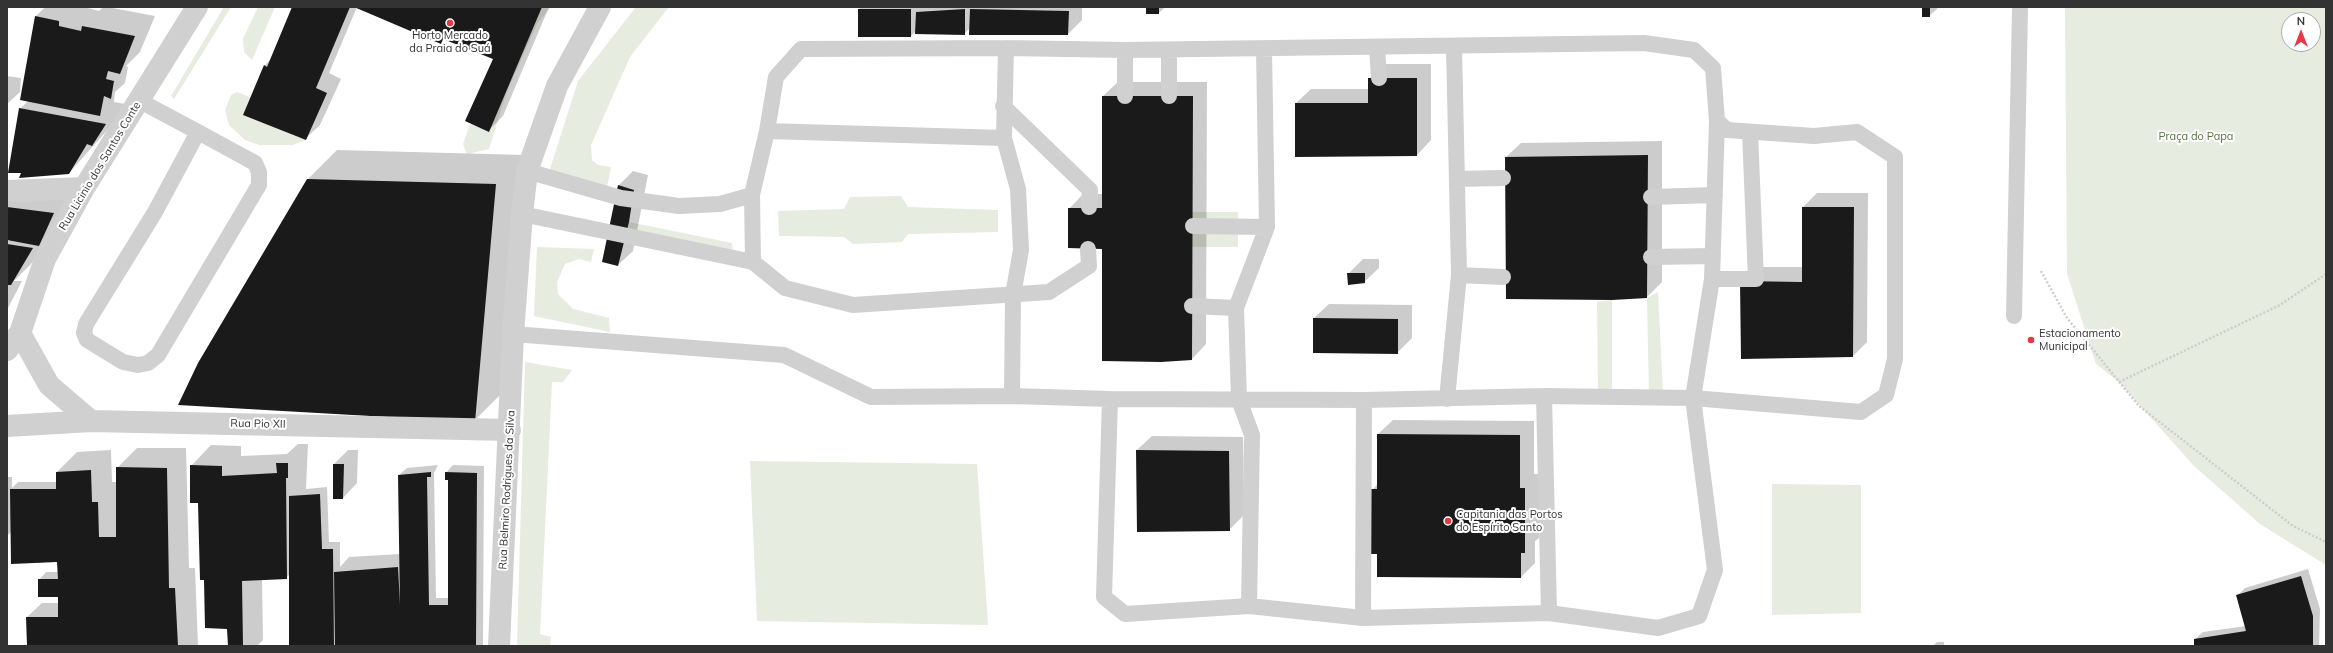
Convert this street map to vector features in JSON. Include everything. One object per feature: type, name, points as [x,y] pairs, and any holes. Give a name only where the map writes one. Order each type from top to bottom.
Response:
[{"type":"street","name":"Rua Licinio dos Santos Conte","points":[[7,350],[20,333],[45,259],[84,188],[140,102],[197,7]]},
{"type":"street","name":"Rua Belmiro Rodrigues da Silva","points":[[499,646],[510,430],[513,334],[522,214],[527,171],[557,86],[600,7]]},
{"type":"street","points":[[7,191],[84,188]]},
{"type":"street","points":[[20,333],[31,355],[50,385],[91,421]]},
{"type":"street","name":"Rua Pio XII","points":[[7,426],[91,421],[510,430]]},
{"type":"lane","points":[[2014,316],[2020,7]]},
{"type":"lane","points":[[753,262],[752,195],[767,131],[776,77],[801,49],[1006,48],[1168,50],[1644,43],[1694,50],[1713,68],[1717,121],[1712,279],[1693,398],[1715,570],[1699,616],[1658,628],[1549,612],[1363,618],[1248,606],[1125,614],[1104,597],[1110,399]]},
{"type":"lane","points":[[1447,399],[1459,275],[1454,46]]},
{"type":"lane","points":[[1377,47],[1379,78]]},
{"type":"lane","points":[[1006,48],[1003,106],[1004,138],[1018,189],[1020,250],[1013,295],[1012,396]]},
{"type":"lane","points":[[1248,606],[1252,435],[1239,400],[1236,308],[1267,227],[1264,49]]},
{"type":"lane","points":[[1125,50],[1125,96]]},
{"type":"lane","points":[[1168,50],[1169,96]]},
{"type":"lane","points":[[140,102],[198,132],[255,163],[259,172],[259,185],[158,355],[148,363],[138,365],[123,362],[87,340],[84,333],[86,324],[155,212],[198,132]]},
{"type":"lane","points":[[1003,106],[1090,190],[1089,207]]},
{"type":"lane","points":[[513,334],[784,355],[872,398],[1012,396],[1110,399],[1364,400],[1544,396],[1693,398],[1861,412],[1886,395],[1895,359],[1895,157],[1857,132],[1814,136],[1750,132],[1727,130],[1717,121]]},
{"type":"lane","points":[[767,131],[1004,138]]},
{"type":"lane","points":[[1712,279],[1756,279],[1750,132]]},
{"type":"lane","points":[[527,171],[621,198],[678,206],[720,204],[752,195]]},
{"type":"lane","points":[[1457,178],[1503,178]]},
{"type":"lane","points":[[1651,197],[1715,195]]},
{"type":"lane","points":[[522,214],[617,232],[753,262],[785,288],[853,305],[1049,292],[1089,266],[1088,249]]},
{"type":"lane","points":[[1193,226],[1267,227]]},
{"type":"lane","points":[[1651,257],[1713,256]]},
{"type":"lane","points":[[1459,275],[1503,277]]},
{"type":"lane","points":[[1192,306],[1236,308]]},
{"type":"lane","points":[[1544,396],[1549,612]]},
{"type":"lane","points":[[1363,618],[1364,400]]},
{"type":"path","points":[[2016,253],[2038,264],[2067,318],[2139,406],[2293,526],[2326,542]]},
{"type":"path","points":[[2119,382],[2280,305],[2326,274]]},
{"type":"green space","points":[[224,7],[231,7],[174,99],[171,96]]},
{"type":"green space","points":[[258,7],[275,7],[252,60],[244,52],[243,39]]},
{"type":"green space","points":[[540,7],[551,7],[537,24],[506,94],[489,149],[467,154],[463,144],[470,124],[489,131]]},
{"type":"green space","points":[[636,7],[669,7],[630,57],[591,145],[592,160],[598,165],[611,167],[606,192],[549,172],[578,81]]},
{"type":"green space","name":"Praça do Papa","points":[[2065,7],[2326,7],[2326,565],[2260,524],[2194,466],[2119,382],[2096,364],[2067,274]]},
{"type":"green space","points":[[237,92],[250,97],[244,114],[300,138],[323,93],[326,95],[306,140],[293,145],[259,145],[245,140],[229,125],[225,110],[231,95]]},
{"type":"green space","points":[[901,196],[908,207],[998,210],[998,232],[908,234],[902,242],[853,244],[844,237],[779,236],[778,211],[844,209],[850,197]]},
{"type":"green space","points":[[1192,212],[1238,212],[1238,247],[1192,247]]},
{"type":"green space","points":[[629,222],[732,243],[733,251],[627,234]]},
{"type":"green space","points":[[537,247],[594,249],[591,262],[579,259],[565,264],[557,282],[558,294],[573,309],[609,318],[610,332],[534,316]]},
{"type":"green space","points":[[1658,292],[1663,395],[1649,396],[1647,298]]},
{"type":"green space","points":[[1612,300],[1612,395],[1598,394],[1597,302]]},
{"type":"green space","points":[[525,362],[572,370],[563,382],[552,382],[540,634],[551,637],[550,646],[517,646]]},
{"type":"green space","points":[[750,461],[977,464],[988,625],[757,621]]},
{"type":"green space","points":[[1772,484],[1861,485],[1861,613],[1772,615]]},
{"type":"building","points":[[292,7],[350,7],[316,88],[327,93],[306,140],[243,115],[264,65],[267,67]]},
{"type":"building","points":[[354,7],[542,7],[489,132],[465,121],[493,59],[443,39],[441,44]]},
{"type":"building","points":[[1146,7],[1159,7],[1159,14],[1146,14]]},
{"type":"building","points":[[1922,7],[1930,7],[1930,17],[1922,17]]},
{"type":"building","points":[[858,9],[911,9],[911,37],[858,37]]},
{"type":"building","points":[[965,9],[965,35],[915,34],[916,12]]},
{"type":"building","points":[[970,9],[1069,11],[1068,35],[969,35]]},
{"type":"building","points":[[35,16],[59,21],[59,26],[81,31],[82,26],[135,36],[120,74],[108,71],[106,79],[114,81],[111,99],[104,96],[100,116],[20,100]]},
{"type":"building","points":[[1368,78],[1417,78],[1417,156],[1295,157],[1295,103],[1368,103]]},
{"type":"building","points":[[1102,96],[1193,96],[1192,360],[1161,362],[1102,361],[1102,249],[1068,248],[1068,208],[1102,208]]},
{"type":"building","points":[[19,108],[106,124],[92,146],[87,144],[69,174],[19,178],[21,173],[8,173]]},
{"type":"building","points":[[1648,155],[1647,298],[1612,300],[1506,299],[1505,157]]},
{"type":"building","points":[[307,179],[496,184],[475,422],[178,405],[198,363]]},
{"type":"building","points":[[618,185],[634,190],[629,222],[618,266],[602,262]]},
{"type":"building","points":[[7,207],[54,213],[39,246],[7,240]]},
{"type":"building","points":[[1802,207],[1854,207],[1853,357],[1741,359],[1740,281],[1802,282]]},
{"type":"building","points":[[7,244],[33,248],[11,285],[7,285]]},
{"type":"building","points":[[1347,273],[1365,273],[1365,283],[1348,285]]},
{"type":"building","points":[[1313,318],[1398,319],[1398,354],[1313,353]]},
{"type":"building","name":"Capitania das Portos do Espírito Santo","points":[[1377,434],[1520,435],[1520,488],[1525,488],[1525,553],[1521,553],[1521,578],[1377,577],[1377,554],[1371,554],[1371,489],[1377,489]]},
{"type":"building","points":[[1136,450],[1229,451],[1230,531],[1137,532]]},
{"type":"building","points":[[276,463],[288,463],[288,478],[286,478],[287,579],[242,581],[243,646],[228,646],[227,629],[205,628],[204,580],[200,580],[198,503],[190,503],[190,465],[222,466],[222,476],[277,473]]},
{"type":"building","points":[[333,464],[344,464],[343,499],[333,499]]},
{"type":"building","points":[[116,467],[167,468],[169,588],[175,588],[178,646],[27,646],[26,617],[58,617],[58,597],[38,597],[38,579],[58,579],[57,562],[11,564],[10,489],[56,489],[56,472],[91,470],[92,502],[98,502],[99,537],[116,537]]},
{"type":"building","points":[[431,472],[431,477],[427,477],[429,605],[448,605],[448,480],[445,480],[445,472],[477,473],[476,646],[335,646],[334,572],[398,567],[400,605],[398,475]]},
{"type":"building","points":[[320,494],[322,549],[333,549],[334,646],[289,646],[289,496]]},
{"type":"building","points":[[2301,576],[2313,616],[2313,646],[2194,646],[2194,639],[2246,631],[2236,595]]},
{"type":"place","name":"Horto Mercado da Praia do Suá","points":[[450,23]]},
{"type":"place","name":"Estacionamento Municipal","points":[[2031,340]]},
{"type":"place","name":"Capitania das Portos do Espírito Santo","points":[[1448,521]]}]
